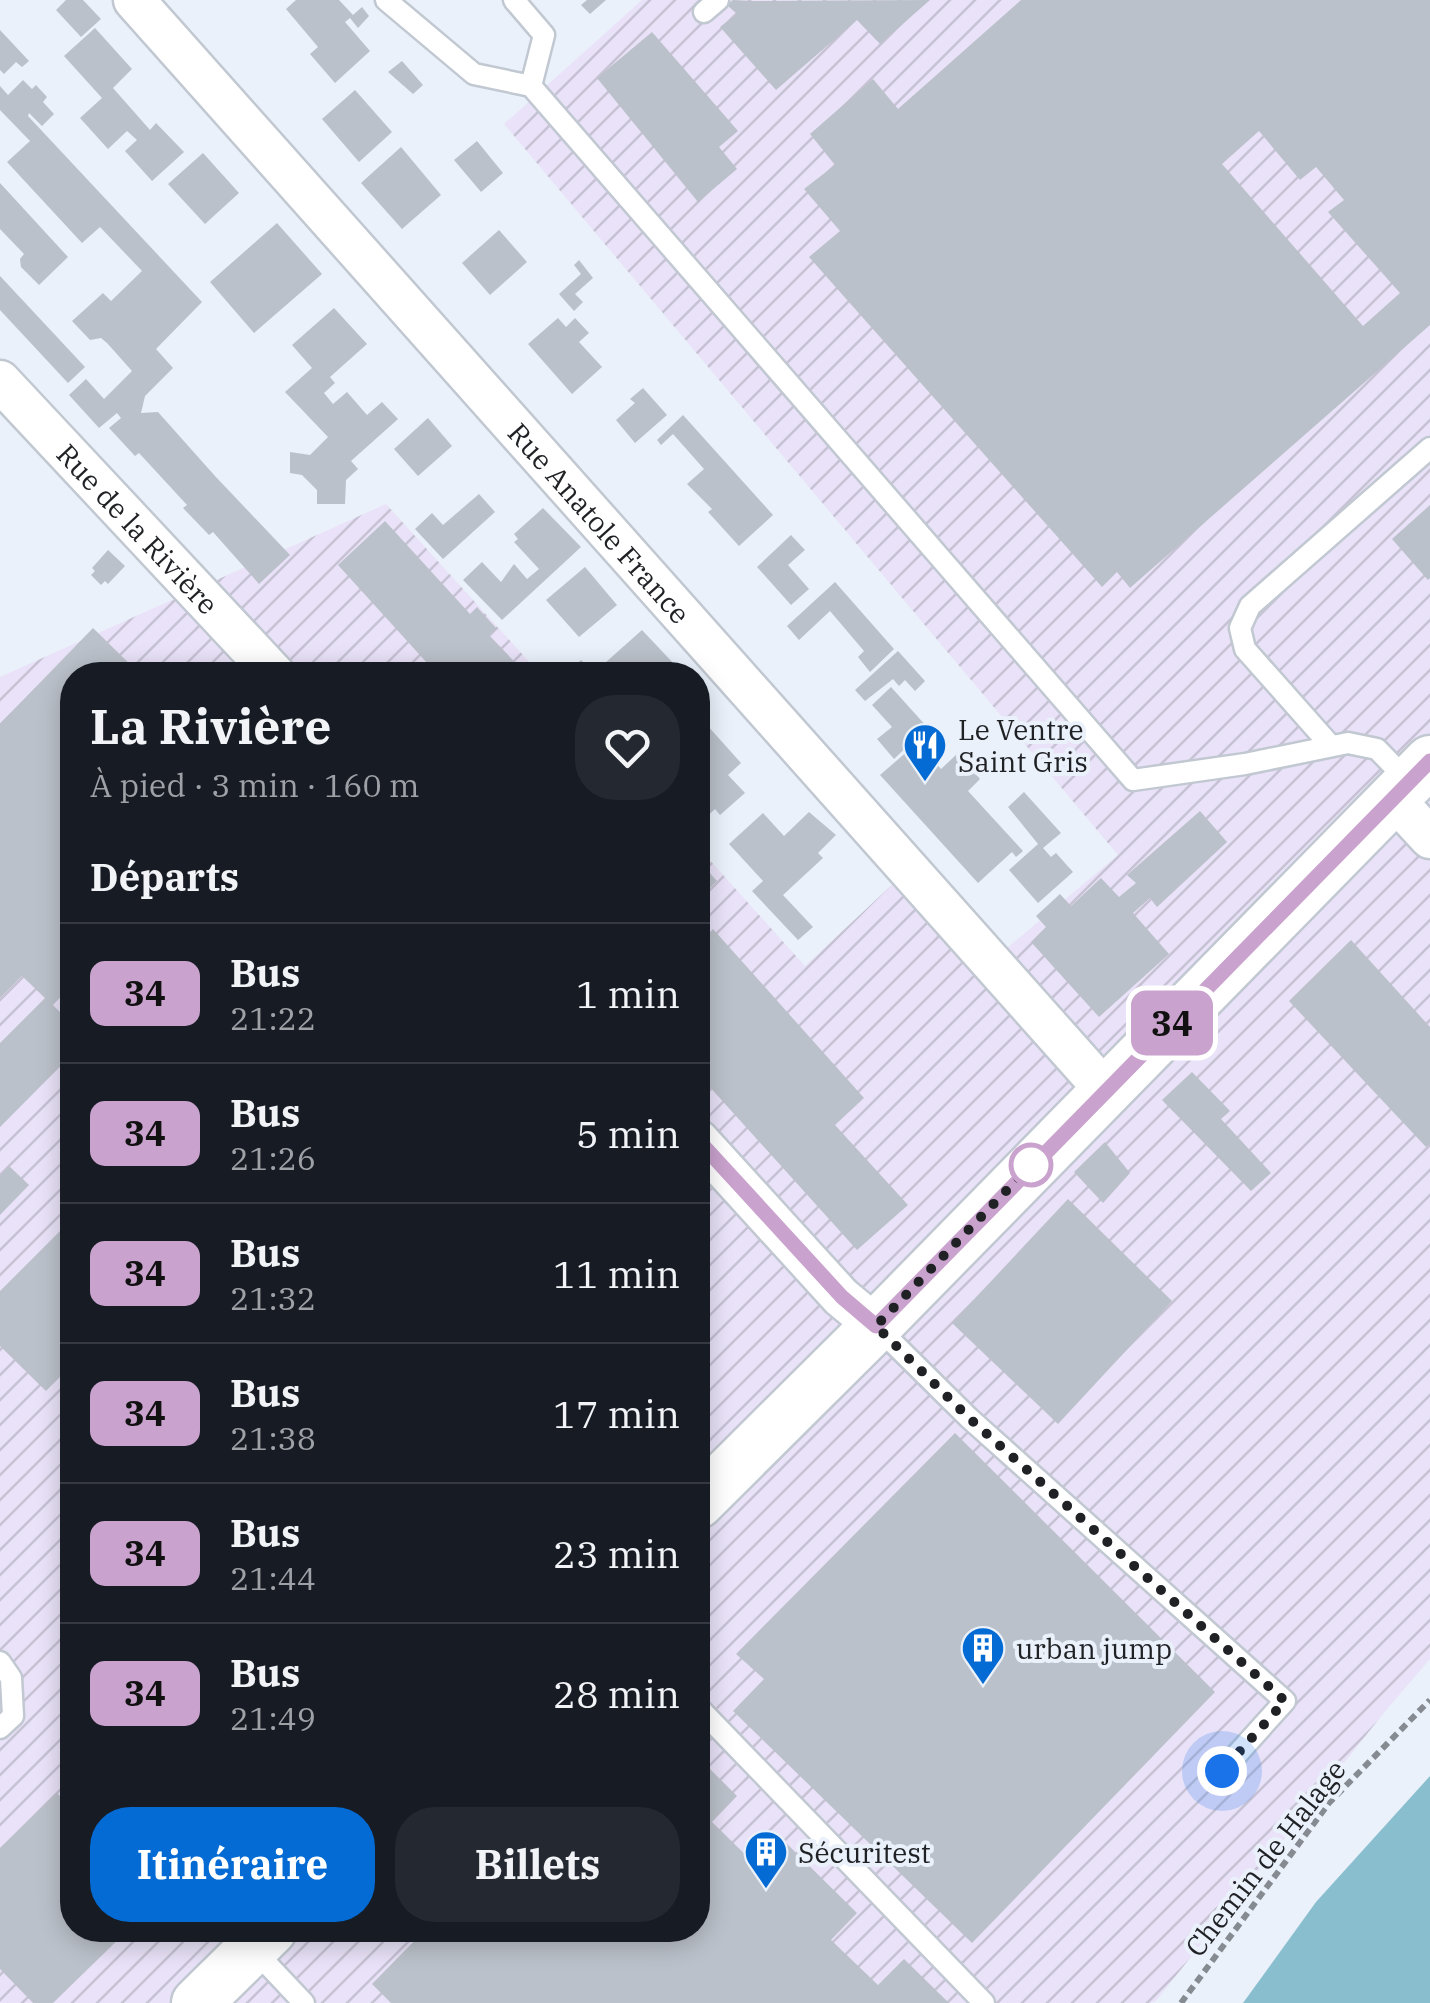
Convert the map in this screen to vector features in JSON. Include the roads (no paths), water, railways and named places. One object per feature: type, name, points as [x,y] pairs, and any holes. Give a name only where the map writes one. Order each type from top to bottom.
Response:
[{"type":"street","name":"Rue Anatole France","points":[[134,0],[1106,1090]]},
{"type":"street","name":"Rue de la Rivière","points":[[0,381],[263,662]]},
{"type":"street","points":[[710,1492],[1410,781],[1430,838]]},
{"type":"street","points":[[710,1153],[842,1297],[876,1326]]},
{"type":"street","points":[[197,2003],[259,1942]]},
{"type":"lane","points":[[386,0],[474,74],[531,86],[1133,780],[1245,764],[1348,743],[1377,749],[1410,781]]},
{"type":"lane","points":[[514,0],[544,35],[531,86]]},
{"type":"lane","points":[[1331,746],[1245,648],[1240,628],[1250,606],[1430,448]]},
{"type":"lane","points":[[876,1326],[969,1418],[1285,1701],[1222,1771]]},
{"type":"lane","points":[[0,1728],[14,1716],[6,1670]]},
{"type":"lane","points":[[710,1719],[984,2003]]},
{"type":"lane","points":[[264,1942],[304,2003]]},
{"type":"water","points":[[1430,1776],[1430,2003],[1243,2003],[1316,1902]]},
{"type":"place","name":"Le Ventre Saint Gris","points":[[925,783]]},
{"type":"place","name":"urban jump","points":[[983,1686]]},
{"type":"place","name":"Sécuritest","points":[[766,1890]]}]
